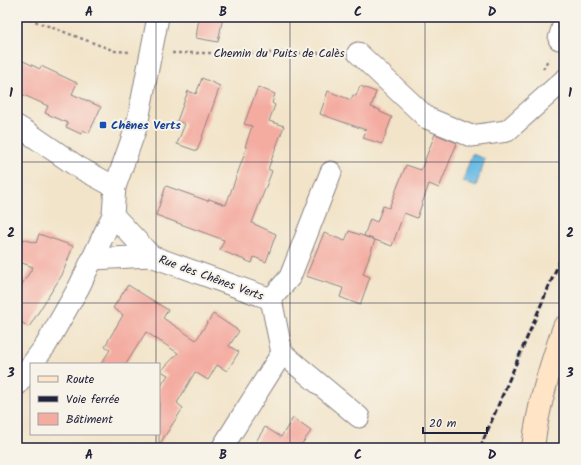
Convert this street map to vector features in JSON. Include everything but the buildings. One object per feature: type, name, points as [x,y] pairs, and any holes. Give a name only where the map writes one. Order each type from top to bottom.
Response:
[{"type":"main road","points":[[533,448],[536,425],[547,377],[564,327]]},
{"type":"street","points":[[33,363],[46,345],[79,287],[113,215],[115,187],[137,125],[158,17]]},
{"type":"street","name":"Chemin du Puits de Calès","points":[[358,53],[427,118],[471,136],[506,131],[564,80]]},
{"type":"street","points":[[17,126],[78,167],[115,187]]},
{"type":"street","name":"Rue des Chênes Verts","points":[[271,299],[290,277],[331,172]]},
{"type":"street","name":"Rue des Chênes Verts","points":[[113,215],[151,256]]},
{"type":"street","name":"Rue des Chênes Verts","points":[[93,259],[151,256],[271,299]]},
{"type":"street","name":"Rue des Chênes Verts","points":[[271,299],[282,353]]},
{"type":"street","points":[[222,448],[282,353],[359,417]]},
{"type":"street","points":[[17,385],[30,368]]},
{"type":"path","name":"Chemin du Puits de Calès","points":[[24,17],[115,51],[150,53],[358,53]]},
{"type":"water","points":[[472,154],[485,159],[476,186],[463,181]]},
{"type":"railway","points":[[480,448],[564,251]]},
{"type":"place","name":"Chênes Verts","points":[[103,125]]}]
